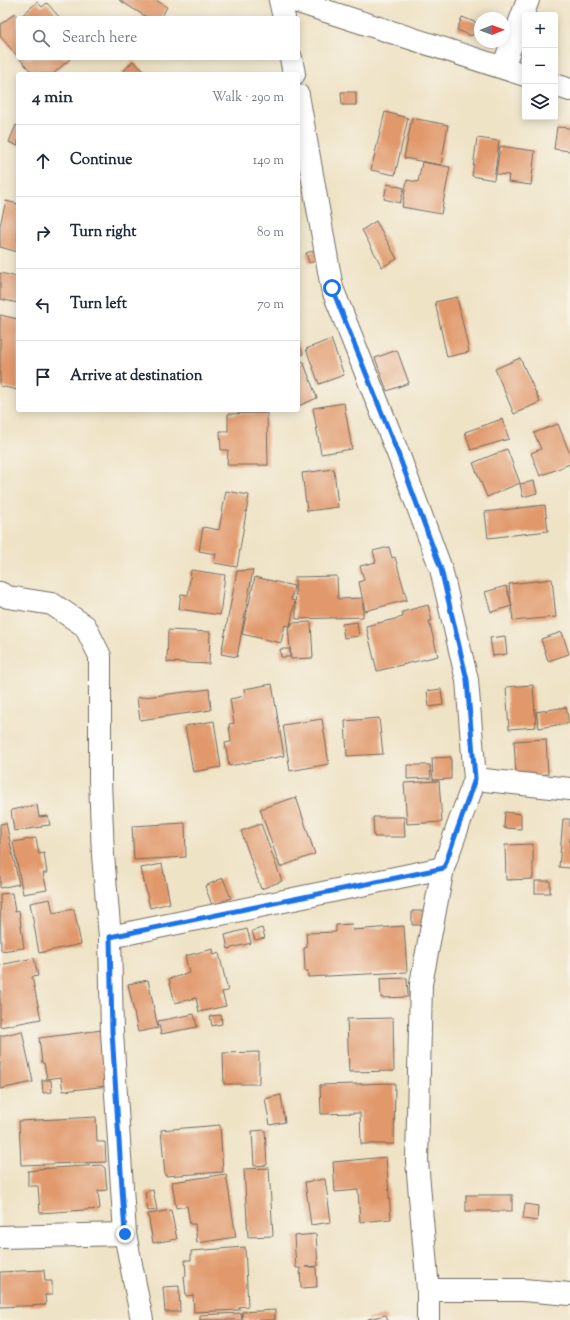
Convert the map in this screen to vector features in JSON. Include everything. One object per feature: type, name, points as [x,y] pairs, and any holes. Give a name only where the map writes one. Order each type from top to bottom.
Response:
[{"type":"street","points":[[280,0],[284,16]]},
{"type":"street","points":[[292,0],[522,74]]},
{"type":"street","points":[[503,67],[528,0]]},
{"type":"street","points":[[291,60],[294,72]]},
{"type":"street","points":[[558,86],[570,90]]},
{"type":"street","points":[[300,106],[332,288],[399,456],[441,569],[467,680],[475,779],[444,868],[421,984],[417,1160],[428,1290],[428,1320]]},
{"type":"street","points":[[0,593],[8,597],[52,604],[85,626],[100,656],[100,795],[103,855],[110,937],[112,1032],[125,1234],[142,1320]]},
{"type":"street","points":[[475,779],[570,789]]},
{"type":"street","points":[[110,937],[444,868]]},
{"type":"street","points":[[0,1237],[125,1234]]},
{"type":"street","points":[[428,1290],[523,1290],[570,1294]]},
{"type":"building","points":[[119,0],[156,0],[167,7],[162,16],[145,16]]},
{"type":"building","points":[[37,2],[42,7],[47,3],[58,16],[21,16]]},
{"type":"building","points":[[15,13],[17,16],[16,16],[16,55],[0,36],[0,25]]},
{"type":"building","points":[[462,17],[474,22],[474,31],[472,36],[457,30]]},
{"type":"building","points":[[21,60],[69,60],[55,72],[31,72]]},
{"type":"building","points":[[133,61],[145,72],[123,72]]},
{"type":"building","points":[[341,92],[356,92],[356,105],[342,105]]},
{"type":"building","points":[[385,112],[408,118],[395,175],[371,170]]},
{"type":"building","points":[[412,118],[448,125],[441,165],[404,158]]},
{"type":"building","points":[[16,125],[16,145],[9,142]]},
{"type":"building","points":[[557,127],[570,128],[570,151],[554,149]]},
{"type":"building","points":[[477,138],[499,141],[494,180],[472,176]]},
{"type":"building","points":[[500,146],[535,151],[531,185],[508,182],[509,175],[496,174]]},
{"type":"building","points":[[422,162],[450,167],[441,214],[402,207],[407,180],[418,182]]},
{"type":"building","points":[[387,184],[404,188],[400,203],[384,199]]},
{"type":"building","points":[[6,201],[16,204],[16,251],[0,247],[0,225]]},
{"type":"building","points":[[376,221],[397,259],[382,267],[362,230]]},
{"type":"building","points":[[320,249],[323,259],[309,263],[306,253]]},
{"type":"building","points":[[0,273],[16,277],[16,303],[0,299]]},
{"type":"building","points":[[457,297],[469,352],[447,357],[435,302]]},
{"type":"building","points":[[0,315],[16,319],[16,390],[0,386]]},
{"type":"building","points":[[331,339],[344,375],[319,384],[306,349]]},
{"type":"building","points":[[300,346],[303,354],[300,355]]},
{"type":"building","points":[[397,350],[409,383],[387,391],[375,358]]},
{"type":"building","points":[[520,358],[540,402],[514,414],[495,369]]},
{"type":"building","points":[[303,361],[317,398],[300,405],[300,362]]},
{"type":"building","points":[[344,403],[352,449],[321,454],[313,408]]},
{"type":"building","points":[[267,413],[268,465],[227,465],[228,450],[221,450],[220,431],[228,431],[228,414]]},
{"type":"building","points":[[502,419],[509,439],[471,450],[465,432]]},
{"type":"building","points":[[558,424],[570,454],[570,464],[540,476],[531,453],[541,449],[534,433]]},
{"type":"building","points":[[507,449],[520,483],[487,497],[473,463]]},
{"type":"building","points":[[334,469],[338,507],[307,511],[302,473]]},
{"type":"building","points":[[534,481],[537,493],[523,497],[520,484]]},
{"type":"building","points":[[226,491],[249,495],[237,567],[214,563],[216,554],[199,551],[203,527],[219,530]]},
{"type":"building","points":[[545,505],[548,531],[488,538],[485,512]]},
{"type":"building","points":[[389,547],[392,558],[395,557],[407,600],[365,611],[359,582],[364,580],[360,566],[376,562],[373,551]]},
{"type":"building","points":[[191,570],[225,575],[220,615],[179,609],[181,594],[188,595]]},
{"type":"building","points":[[253,570],[237,657],[221,654],[237,571]]},
{"type":"building","points":[[337,576],[338,599],[363,598],[363,617],[296,619],[295,577]]},
{"type":"building","points":[[255,577],[294,586],[291,600],[295,601],[290,626],[285,625],[281,643],[242,634]]},
{"type":"building","points":[[552,579],[556,617],[513,621],[509,584]]},
{"type":"building","points":[[506,586],[512,606],[491,612],[485,592]]},
{"type":"building","points":[[428,605],[432,621],[429,621],[438,656],[377,671],[366,626],[403,617],[402,612]]},
{"type":"building","points":[[311,622],[313,658],[291,659],[288,627],[292,626],[291,623]]},
{"type":"building","points":[[357,622],[359,636],[344,638],[342,624]]},
{"type":"building","points":[[168,630],[210,632],[209,664],[167,662]]},
{"type":"building","points":[[562,632],[569,654],[548,661],[541,639]]},
{"type":"building","points":[[505,636],[507,654],[493,656],[490,638]]},
{"type":"building","points":[[280,649],[290,649],[290,657],[281,657]]},
{"type":"building","points":[[272,684],[284,756],[229,766],[225,743],[231,742],[229,724],[234,723],[230,699],[245,696],[244,689]]},
{"type":"building","points":[[533,685],[536,727],[509,729],[506,687]]},
{"type":"building","points":[[209,689],[211,710],[140,720],[137,698]]},
{"type":"building","points":[[441,689],[443,705],[429,707],[427,691]]},
{"type":"building","points":[[566,707],[569,723],[539,728],[536,712]]},
{"type":"building","points":[[379,718],[383,754],[347,756],[345,721]]},
{"type":"building","points":[[322,719],[329,764],[290,771],[283,725]]},
{"type":"building","points":[[214,721],[221,767],[193,772],[185,726]]},
{"type":"building","points":[[546,739],[548,774],[516,777],[514,741]]},
{"type":"building","points":[[451,757],[451,779],[433,780],[432,758]]},
{"type":"building","points":[[407,765],[430,765],[431,778],[407,779]]},
{"type":"building","points":[[439,781],[442,822],[407,824],[404,783]]},
{"type":"building","points":[[296,797],[315,854],[280,867],[260,809]]},
{"type":"building","points":[[37,805],[39,817],[48,816],[50,825],[14,831],[11,810]]},
{"type":"building","points":[[505,812],[521,814],[521,829],[504,828]]},
{"type":"building","points":[[373,817],[404,817],[405,837],[374,837]]},
{"type":"building","points":[[563,819],[570,819],[570,868],[559,867]]},
{"type":"building","points":[[6,823],[19,884],[0,888],[0,824]]},
{"type":"building","points":[[185,823],[186,857],[134,860],[132,826]]},
{"type":"building","points":[[261,824],[282,881],[261,889],[241,831]]},
{"type":"building","points":[[36,838],[39,854],[44,853],[47,873],[43,873],[47,890],[23,894],[13,842]]},
{"type":"building","points":[[533,844],[533,879],[506,880],[505,845]]},
{"type":"building","points":[[162,864],[170,903],[150,908],[141,868]]},
{"type":"building","points":[[223,878],[231,898],[212,905],[205,886]]},
{"type":"building","points":[[535,881],[550,881],[550,893],[535,893]]},
{"type":"building","points":[[12,893],[15,912],[19,911],[24,948],[1,951],[0,894]]},
{"type":"building","points":[[50,899],[53,913],[74,909],[81,944],[39,953],[30,903]]},
{"type":"building","points":[[412,911],[428,911],[429,925],[412,925]]},
{"type":"building","points":[[352,924],[353,930],[404,926],[407,972],[308,977],[308,971],[305,971],[304,948],[307,947],[306,933],[336,932],[336,925]]},
{"type":"building","points":[[262,928],[265,938],[255,940],[252,931]]},
{"type":"building","points":[[247,929],[251,943],[228,949],[225,935]]},
{"type":"building","points":[[213,949],[214,955],[219,953],[228,991],[222,992],[226,1006],[199,1012],[196,998],[175,1003],[169,979],[189,973],[185,956]]},
{"type":"building","points":[[34,958],[38,976],[32,977],[41,1019],[0,1027],[0,965]]},
{"type":"building","points":[[407,978],[408,997],[381,998],[380,979]]},
{"type":"building","points":[[148,980],[158,1028],[138,1032],[128,984]]},
{"type":"building","points":[[194,1014],[197,1027],[161,1034],[158,1021]]},
{"type":"building","points":[[221,1015],[222,1024],[212,1026],[210,1016]]},
{"type":"building","points":[[393,1018],[394,1071],[349,1072],[347,1019]]},
{"type":"building","points":[[102,1030],[108,1086],[63,1091],[61,1077],[47,1079],[44,1063],[42,1063],[39,1038]]},
{"type":"building","points":[[22,1031],[33,1082],[0,1089],[0,1036]]},
{"type":"building","points":[[259,1052],[259,1084],[224,1084],[223,1053]]},
{"type":"building","points":[[42,1080],[51,1080],[52,1092],[43,1093]]},
{"type":"building","points":[[395,1083],[394,1144],[361,1144],[360,1113],[321,1114],[320,1085]]},
{"type":"building","points":[[281,1095],[285,1122],[270,1125],[265,1099]]},
{"type":"building","points":[[96,1117],[97,1142],[105,1142],[106,1162],[21,1165],[19,1121]]},
{"type":"building","points":[[220,1125],[223,1172],[165,1176],[161,1130]]},
{"type":"building","points":[[265,1130],[267,1165],[254,1166],[252,1131]]},
{"type":"building","points":[[386,1157],[391,1219],[360,1222],[358,1190],[335,1192],[333,1162]]},
{"type":"building","points":[[101,1165],[105,1168],[107,1190],[98,1191],[100,1209],[40,1213],[38,1186],[28,1186],[28,1171],[37,1169]]},
{"type":"building","points":[[269,1168],[273,1236],[248,1237],[244,1169]]},
{"type":"building","points":[[226,1174],[236,1237],[197,1243],[195,1224],[190,1224],[187,1206],[176,1208],[172,1182]]},
{"type":"building","points":[[325,1179],[331,1222],[311,1225],[305,1182]]},
{"type":"building","points":[[153,1190],[157,1210],[148,1211],[145,1192]]},
{"type":"building","points":[[466,1195],[512,1195],[512,1211],[466,1211]]},
{"type":"building","points":[[525,1204],[538,1206],[537,1221],[523,1219]]},
{"type":"building","points":[[171,1210],[177,1239],[153,1243],[148,1214]]},
{"type":"building","points":[[316,1234],[318,1266],[305,1267],[316,1267],[317,1287],[301,1288],[300,1268],[296,1268],[294,1236]]},
{"type":"building","points":[[245,1247],[248,1306],[239,1307],[239,1310],[194,1312],[193,1295],[186,1296],[184,1276],[186,1276],[185,1260],[191,1260],[191,1251]]},
{"type":"building","points":[[44,1270],[45,1281],[52,1281],[52,1295],[45,1295],[46,1305],[0,1307],[0,1272]]},
{"type":"building","points":[[179,1286],[180,1312],[165,1312],[163,1287]]},
{"type":"building","points":[[275,1310],[275,1320],[243,1320],[242,1312]]},
{"type":"building","points":[[241,1313],[242,1320],[200,1320],[200,1315]]},
{"type":"building","points":[[386,1315],[388,1320],[368,1320],[368,1319]]},
{"type":"route","points":[[125,1234],[112,1032],[110,937],[331,890],[444,868],[475,779],[467,680],[441,569],[399,456],[332,288]]}]
